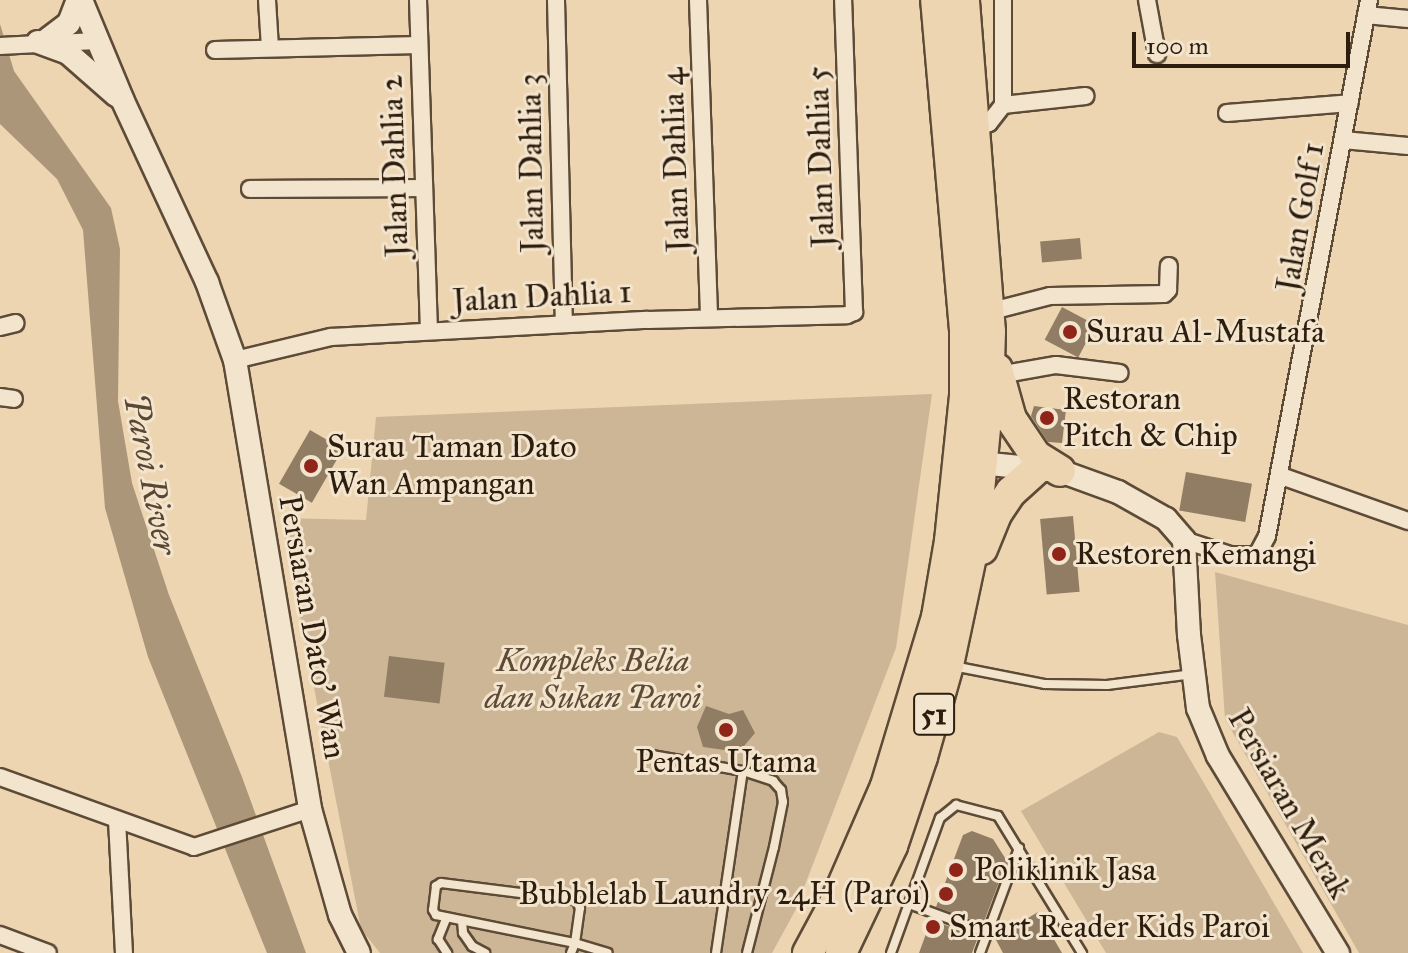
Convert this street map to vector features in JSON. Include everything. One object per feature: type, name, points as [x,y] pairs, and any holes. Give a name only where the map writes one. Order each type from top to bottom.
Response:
[{"type":"highway","name":"51","points":[[841,953],[892,846],[950,657],[974,543],[961,267],[936,0]]},
{"type":"highway","name":"51","points":[[808,953],[836,901],[886,786],[937,617],[970,462],[989,322],[964,0]]},
{"type":"highway","points":[[961,267],[972,263],[970,205],[979,189]]},
{"type":"highway","points":[[950,657],[996,514],[1011,492],[1050,469],[1036,456],[1011,419],[989,322]]},
{"type":"street","name":"Persiaran Dato' Wan","points":[[79,0],[207,282],[235,360],[310,809],[340,915],[359,953]]},
{"type":"street","points":[[41,42],[69,23],[79,0]]},
{"type":"street","points":[[267,0],[270,48]]},
{"type":"street","name":"Jalan Dahlia 2","points":[[418,0],[429,330]]},
{"type":"street","name":"Jalan Dahlia 3","points":[[556,0],[564,324]]},
{"type":"street","name":"Jalan Dahlia 4","points":[[698,0],[709,318]]},
{"type":"street","name":"Jalan Dahlia 5","points":[[843,0],[854,312]]},
{"type":"street","points":[[974,129],[989,123],[1003,105],[1003,0]]},
{"type":"street","points":[[1147,0],[1157,54]]},
{"type":"street","points":[[1368,8],[1408,19]]},
{"type":"street","name":"Jalan Golf 1","points":[[1184,540],[1230,555],[1257,555],[1267,536],[1281,476],[1368,8]]},
{"type":"street","points":[[0,46],[96,41]]},
{"type":"street","points":[[41,42],[68,53],[123,101]]},
{"type":"street","points":[[215,50],[419,45]]},
{"type":"street","points":[[1003,105],[1086,96]]},
{"type":"street","points":[[1227,113],[1350,103]]},
{"type":"street","points":[[1343,140],[1408,146]]},
{"type":"street","points":[[250,189],[424,188]]},
{"type":"street","points":[[989,322],[1050,296],[1164,294],[1168,290],[1169,266]]},
{"type":"street","name":"Jalan Dahlia 1","points":[[235,360],[331,337],[564,324],[847,315],[854,312]]},
{"type":"street","points":[[999,375],[1056,365],[1120,373]]},
{"type":"street","points":[[970,462],[1050,469],[1118,492],[1166,519],[1184,540]]},
{"type":"street","points":[[1281,476],[1408,521]]},
{"type":"street","name":"Persiaran Merak","points":[[1184,540],[1198,708],[1218,756],[1338,953]]},
{"type":"street","points":[[0,777],[194,847],[310,809]]},
{"type":"street","points":[[117,820],[124,953]]},
{"type":"street","points":[[0,935],[48,953]]},
{"type":"lane","points":[[950,657],[1045,684],[1107,685],[1193,674]]},
{"type":"lane","points":[[652,755],[743,771],[773,781],[781,790],[783,802],[747,953]]},
{"type":"lane","points":[[716,953],[743,771]]},
{"type":"lane","points":[[891,953],[940,818],[956,805],[998,816],[1082,953]]},
{"type":"lane","points":[[980,953],[1019,848]]},
{"type":"lane","points":[[571,953],[575,943],[580,908],[576,900],[441,883],[436,886],[433,910],[446,919],[575,943],[608,953]]},
{"type":"lane","points":[[909,904],[988,933]]},
{"type":"lane","points":[[446,919],[438,939],[447,953]]},
{"type":"lane","points":[[462,921],[463,933],[472,946],[485,953]]},
{"type":"green space","name":"Kompleks Belia dan Sukan Paroi","points":[[932,394],[896,648],[795,911],[772,953],[380,953],[361,929],[281,518],[366,520],[376,417]]},
{"type":"green space","points":[[1215,572],[1408,625],[1408,953],[1359,953],[1225,719]]},
{"type":"green space","points":[[1159,732],[1177,737],[1303,953],[1106,953],[1021,811]]},
{"type":"shaded area","points":[[0,24],[14,71],[111,208],[120,249],[118,401],[132,483],[169,595],[242,777],[306,953],[267,953],[148,657],[105,508],[83,230],[57,179],[0,124]]},
{"type":"building","points":[[1080,238],[1082,259],[1042,262],[1040,241]]},
{"type":"building","name":"Surau Al-Mustafa","points":[[1062,307],[1096,325],[1078,358],[1045,340]]},
{"type":"building","name":"Restoran Pitch & Chip","points":[[1034,406],[1066,410],[1062,443],[1048,442],[1031,416]]},
{"type":"building","name":"Surau Taman Dato Wan Ampangan","points":[[310,430],[343,449],[312,503],[279,484]]},
{"type":"building","points":[[1186,472],[1252,484],[1245,522],[1179,510]]},
{"type":"building","name":"Restoren Kemangi","points":[[1073,516],[1080,592],[1047,595],[1040,519]]},
{"type":"building","points":[[389,656],[445,663],[440,704],[384,697]]},
{"type":"building","name":"Pentas Utama","points":[[706,706],[729,714],[743,710],[755,733],[739,752],[703,747],[697,727]]},
{"type":"building","points":[[972,831],[993,839],[1007,861],[983,924],[936,907],[963,835]]},
{"type":"building","points":[[1038,912],[1062,953],[1003,953],[995,938]]},
{"type":"building","points":[[931,920],[978,937],[972,953],[919,953]]},
{"type":"place","name":"Surau Al-Mustafa","points":[[1070,332]]},
{"type":"place","name":"Restoran Pitch & Chip","points":[[1047,418]]},
{"type":"place","name":"Surau Taman Dato Wan Ampangan","points":[[311,466]]},
{"type":"place","name":"Restoren Kemangi","points":[[1059,554]]},
{"type":"place","name":"Pentas Utama","points":[[726,730]]},
{"type":"place","name":"Poliklinik Jasa","points":[[956,870]]},
{"type":"place","name":"Bubblelab Laundry 24H (Paroi)","points":[[946,894]]},
{"type":"place","name":"Smart Reader Kids Paroi","points":[[933,927]]},
{"type":"water label","name":"Paroi River","points":[[151,474]]}]
